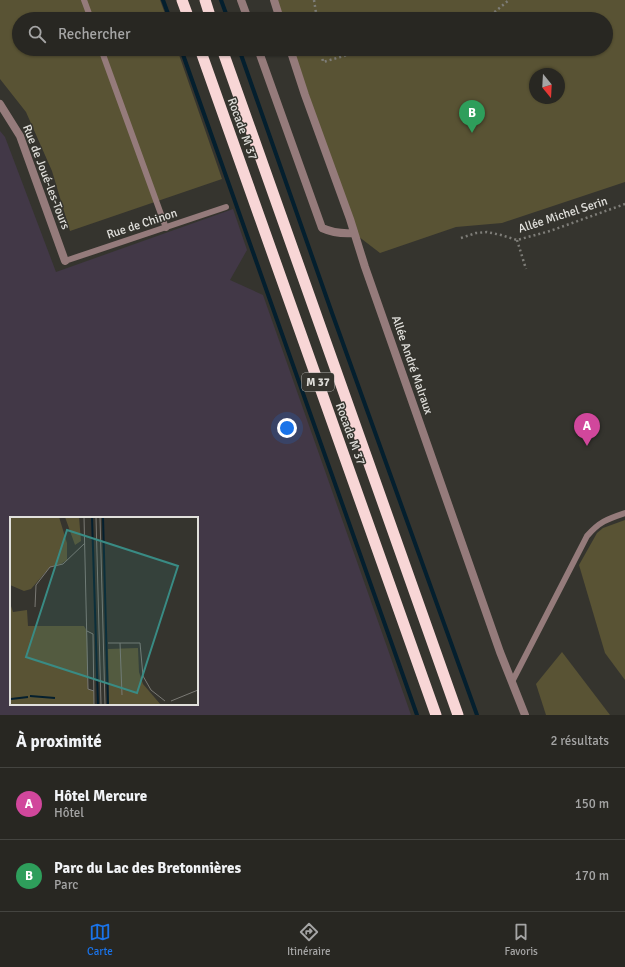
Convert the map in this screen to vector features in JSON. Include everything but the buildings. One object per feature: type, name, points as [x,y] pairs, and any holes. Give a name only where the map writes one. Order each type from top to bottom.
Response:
[{"type":"highway","points":[[182,0],[186,12]]},
{"type":"highway","points":[[205,0],[209,12]]},
{"type":"highway","name":"Rocade M 37","points":[[202,56],[436,715]]},
{"type":"highway","name":"Rocade M 37","points":[[224,56],[458,715]]},
{"type":"street","points":[[241,0],[245,12]]},
{"type":"street","points":[[274,0],[278,12]]},
{"type":"street","points":[[261,56],[322,228],[341,234],[354,233]]},
{"type":"street","name":"Allée André Malraux","points":[[292,56],[304,95],[350,219],[376,298],[500,652],[525,715]]},
{"type":"street","name":"Rue de Joué-les-Tours","points":[[0,104],[20,136],[66,261]]},
{"type":"lane","points":[[84,0],[88,12]]},
{"type":"lane","points":[[104,56],[166,228]]},
{"type":"lane","name":"Rue de Chinon","points":[[66,261],[226,208]]},
{"type":"lane","points":[[512,682],[587,536],[596,525],[625,513]]},
{"type":"path","points":[[314,0],[315,12]]},
{"type":"path","points":[[495,12],[510,0]]},
{"type":"path","points":[[322,56],[323,62],[344,56]]},
{"type":"path","name":"Allée Michel Serin","points":[[461,238],[476,233],[487,232],[517,240],[550,231],[625,204]]},
{"type":"path","points":[[517,240],[526,269]]},
{"type":"shaded area","points":[[0,0],[160,0],[164,12],[12,12],[12,56],[179,56],[222,179],[70,231],[52,171],[26,112],[0,79]]},
{"type":"shaded area","points":[[274,0],[625,0],[625,182],[502,223],[456,227],[380,253],[354,233],[292,56],[613,56],[613,12],[278,12]]},
{"type":"shaded area","points":[[0,131],[5,137],[56,272],[233,209],[247,250],[230,280],[263,295],[411,715],[0,715]]},
{"type":"shaded area","points":[[625,520],[625,680],[605,653],[579,565],[597,533],[603,528]]},
{"type":"shaded area","points":[[562,652],[610,715],[546,715],[536,684]]},
{"type":"waterway","points":[[163,0],[167,12]]},
{"type":"waterway","points":[[221,0],[225,12]]},
{"type":"waterway","points":[[183,56],[417,715]]},
{"type":"waterway","points":[[241,56],[332,313],[477,715]]},
{"type":"place","name":"Parc du Lac des Bretonnières","points":[[472,133]]},
{"type":"place","name":"Hôtel Mercure","points":[[587,446]]}]
